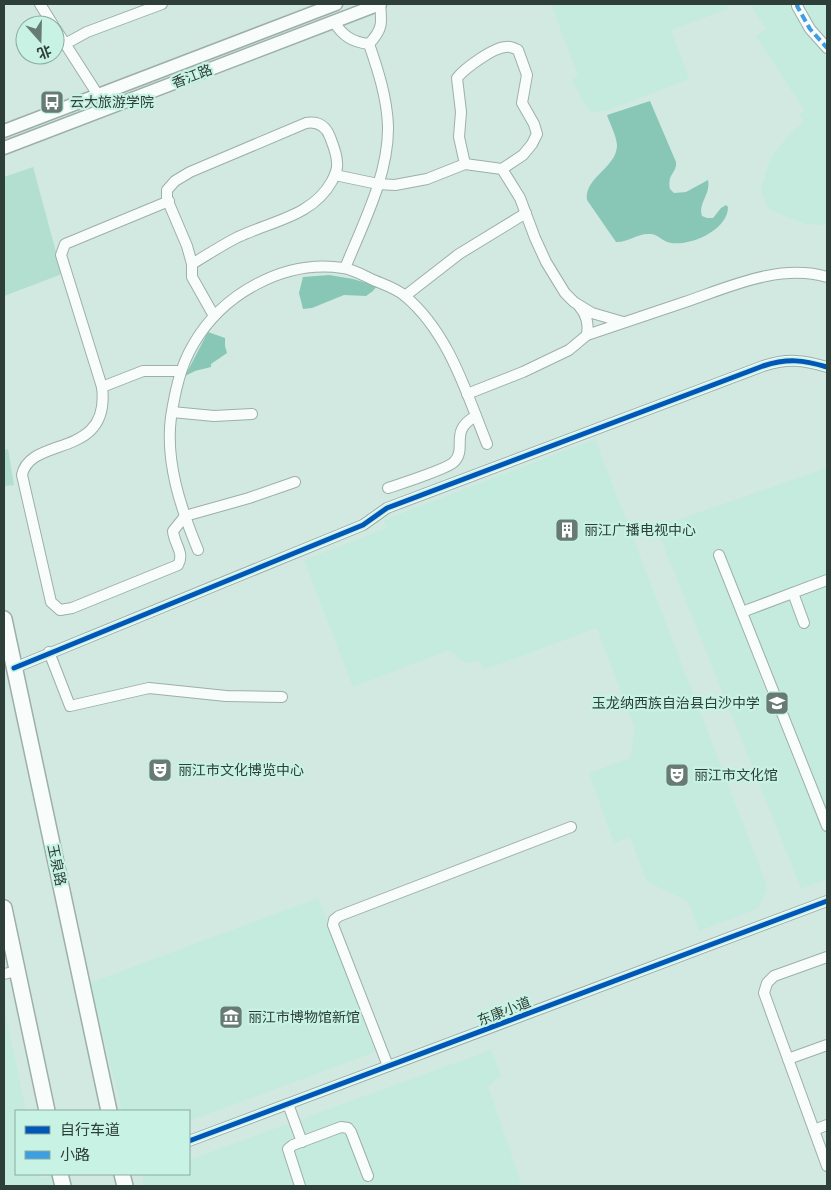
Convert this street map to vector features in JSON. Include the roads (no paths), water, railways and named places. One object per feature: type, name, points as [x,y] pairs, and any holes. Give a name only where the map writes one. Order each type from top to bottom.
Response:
[{"type":"highway","name":"玉泉路","points":[[4,619],[9,667],[36,764],[109,1110]]},
{"type":"highway","points":[[4,908],[10,972],[47,1110]]},
{"type":"main road","name":"香江路","points":[[4,131],[336,4]]},
{"type":"main road","name":"香江路","points":[[4,148],[380,4]]},
{"type":"street","points":[[40,4],[47,15]]},
{"type":"street","points":[[98,95],[65,44],[87,32],[162,4]]},
{"type":"street","points":[[369,44],[378,34],[382,23],[380,4]]},
{"type":"street","points":[[798,4],[797,6],[810,29],[827,48]]},
{"type":"street","points":[[334,22],[347,38],[369,44]]},
{"type":"street","points":[[345,268],[378,184],[386,151],[388,126],[381,83],[369,44]]},
{"type":"street","points":[[335,175],[378,184],[395,185],[440,174],[465,164],[502,169],[523,155],[532,144],[536,134],[534,124],[522,103],[527,75],[518,50],[509,47],[496,49],[457,78],[461,112],[459,137],[465,164]]},
{"type":"street","points":[[192,264],[237,238],[301,212],[324,193],[335,175],[338,161],[328,132],[320,124],[311,122],[182,176],[167,190],[166,196],[187,246],[192,264],[192,277],[214,316]]},
{"type":"street","points":[[502,169],[520,198],[534,238],[546,262],[564,293],[582,310],[587,322],[586,335]]},
{"type":"street","points":[[169,201],[65,244],[62,249],[61,255],[102,387],[102,408],[100,416],[91,431],[81,438],[31,459],[23,471],[22,475],[51,602],[60,610],[72,608],[178,565],[181,554],[174,531],[185,516],[249,498],[295,482]]},
{"type":"street","points":[[405,296],[459,254],[526,213]]},
{"type":"street","points":[[198,550],[178,493],[171,455],[170,428],[181,370],[193,345],[214,316],[239,295],[264,280],[306,269],[345,268],[405,296],[426,318],[441,338],[454,362],[487,444]]},
{"type":"street","points":[[467,394],[523,372],[569,350],[586,335],[764,276],[803,273],[827,277]]},
{"type":"street","points":[[578,306],[602,317],[624,322]]},
{"type":"street","points":[[9,667],[363,525],[388,508],[763,366],[781,361],[799,360],[827,368]]},
{"type":"street","points":[[102,387],[143,371],[181,370]]},
{"type":"street","points":[[172,412],[214,416],[252,414]]},
{"type":"street","points":[[388,488],[451,464],[459,453],[459,434],[462,428],[466,422],[476,416]]},
{"type":"street","points":[[719,555],[827,826]]},
{"type":"street","points":[[742,612],[827,580]]},
{"type":"street","points":[[793,593],[804,623]]},
{"type":"street","points":[[49,652],[70,706],[150,688],[226,696],[282,697]]},
{"type":"street","points":[[388,1066],[333,925],[334,920],[339,916],[571,827]]},
{"type":"street","name":"东康小道","points":[[190,1141],[827,901]]},
{"type":"street","points":[[827,957],[774,976],[765,988],[764,993],[827,1166]]},
{"type":"street","points":[[788,1059],[827,1044]]},
{"type":"street","points":[[288,1104],[302,1142]]},
{"type":"street","points":[[814,1130],[827,1125]]},
{"type":"street","points":[[300,1186],[288,1149],[341,1127],[348,1128],[351,1132],[368,1176]]},
{"type":"place","name":"云大旅游学院","points":[[52,102]]},
{"type":"place","name":"丽江广播电视中心","points":[[567,530]]},
{"type":"place","name":"玉龙纳西族自治县白沙中学","points":[[777,703]]},
{"type":"place","name":"丽江市文化博览中心","points":[[160,770]]},
{"type":"place","name":"丽江市文化馆","points":[[677,775]]},
{"type":"place","name":"丽江市博物馆新馆","points":[[231,1017]]}]
